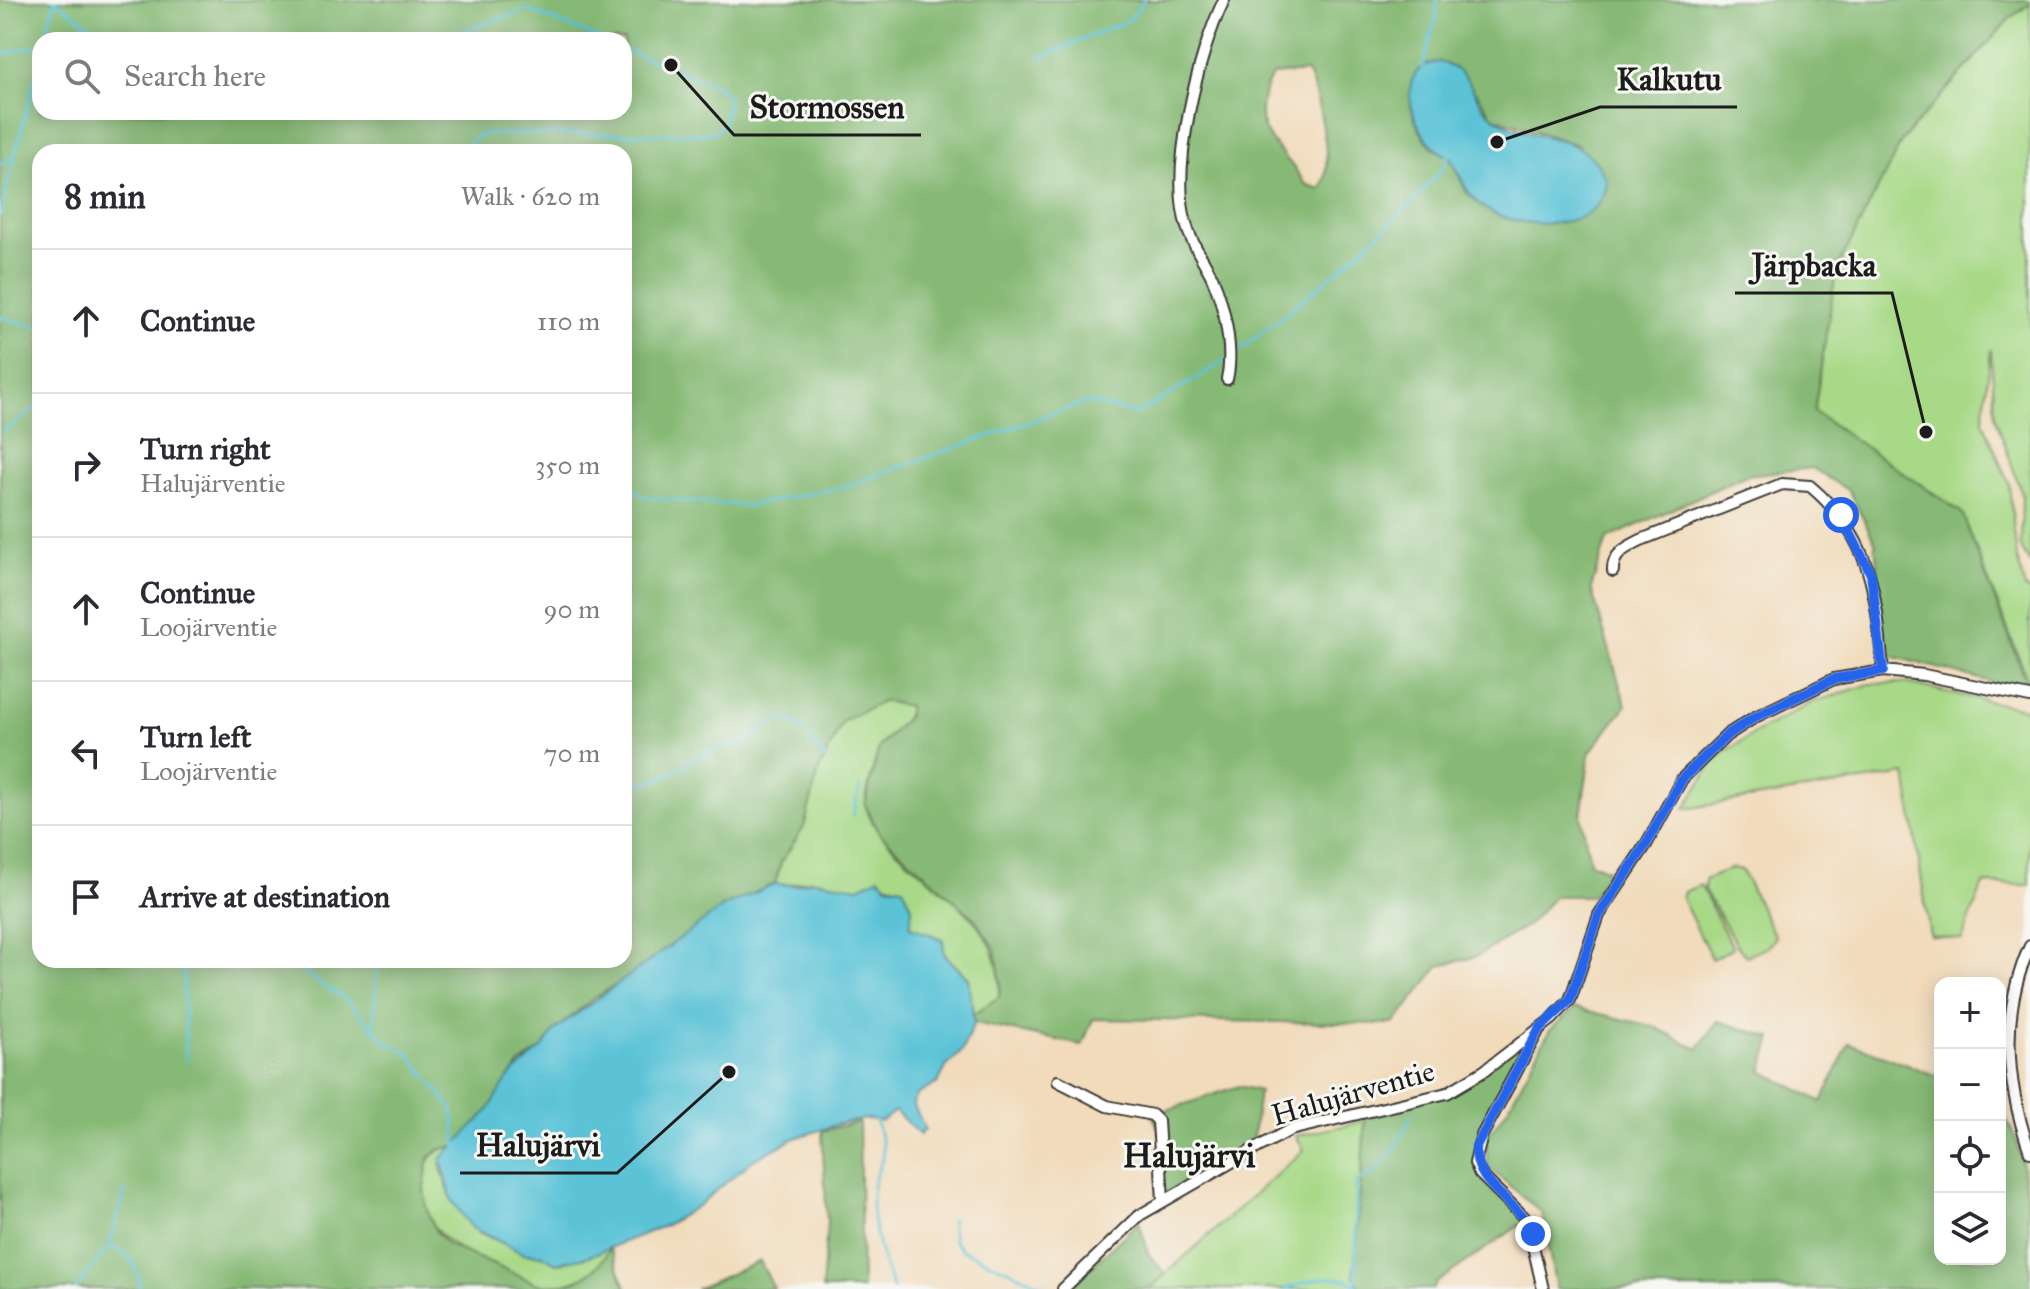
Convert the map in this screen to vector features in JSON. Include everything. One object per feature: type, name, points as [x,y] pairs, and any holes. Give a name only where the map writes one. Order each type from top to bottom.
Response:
[{"type":"street","points":[[1224,0],[1208,39],[1184,136],[1181,198],[1188,231],[1213,280],[1224,320],[1230,369],[1227,379]]},
{"type":"street","points":[[1613,571],[1612,563],[1624,548],[1641,540],[1782,484],[1810,486],[1841,515],[1871,574],[1883,671]]},
{"type":"street","name":"Halujärventie","points":[[1063,1289],[1140,1215],[1290,1130],[1447,1093],[1539,1029],[1570,1000],[1599,915],[1647,843],[1682,779],[1704,755],[1755,717],[1834,679],[1883,671],[1924,675],[2030,697]]},
{"type":"street","points":[[2030,946],[2012,1004],[2009,1069],[2030,1152]]},
{"type":"street","points":[[1539,1029],[1482,1135],[1475,1163],[1480,1174],[1527,1220],[1543,1289]]},
{"type":"street","points":[[1058,1081],[1107,1106],[1152,1115],[1158,1121],[1163,1200]]},
{"type":"green space","points":[[0,0],[2030,0],[2030,4],[2011,17],[1902,140],[1836,271],[1814,412],[1962,513],[2030,692],[1883,654],[1875,542],[1849,491],[1812,468],[1746,475],[1607,539],[1591,588],[1626,706],[1590,752],[1581,816],[1590,862],[1610,871],[1592,896],[1555,896],[1529,924],[1478,956],[1439,966],[1394,1024],[1093,1019],[1082,1045],[974,1023],[973,1015],[999,997],[1001,983],[995,949],[974,918],[879,833],[865,805],[879,747],[908,716],[908,706],[884,701],[843,721],[819,770],[804,827],[781,862],[775,884],[724,906],[627,978],[594,998],[555,1030],[542,1048],[519,1065],[488,1111],[457,1145],[439,1150],[429,1158],[424,1187],[426,1207],[436,1232],[448,1245],[538,1284],[549,1285],[570,1282],[589,1274],[610,1248],[627,1289],[0,1289]],"holes":[[[1307,72],[1324,132],[1326,167],[1320,189],[1305,184],[1262,123],[1264,95],[1272,75]],[[1476,92],[1493,117],[1578,145],[1489,211],[1467,193],[1450,157],[1424,137],[1411,106]]]},
{"type":"green space","points":[[2030,4],[2030,564],[2021,547],[2022,494],[1995,416],[1991,349],[1983,421],[2009,484],[2017,558],[2025,588],[2030,592],[2030,686],[1962,513],[1814,412],[1836,271],[1902,140],[2011,17]]},
{"type":"green space","points":[[1905,683],[2030,710],[2030,885],[1983,884],[1962,940],[1931,936],[1906,774],[1685,809],[1716,757],[1764,728],[1811,703],[1870,684]]},
{"type":"green space","points":[[884,701],[909,706],[902,723],[879,749],[867,792],[867,810],[883,836],[965,911],[992,949],[999,971],[999,997],[973,1015],[968,978],[944,954],[934,935],[922,934],[910,927],[912,907],[902,887],[873,880],[859,888],[819,880],[775,884],[781,862],[804,827],[819,770],[843,721]]},
{"type":"green space","points":[[1731,868],[1742,870],[1775,937],[1768,947],[1747,956],[1738,947],[1704,890],[1705,880]]},
{"type":"green space","points":[[1700,885],[1733,948],[1712,959],[1682,899],[1684,892]]},
{"type":"green space","points":[[1575,1008],[1655,1027],[1698,1049],[1718,1021],[1772,1038],[1762,1071],[1822,1102],[1849,1043],[1934,1075],[1934,1265],[2006,1265],[2006,1120],[2023,1168],[2030,1289],[1556,1289],[1542,1213],[1488,1167],[1486,1138],[1508,1108],[1550,1030]]},
{"type":"green space","points":[[1539,1029],[1482,1135],[1475,1163],[1527,1220],[1436,1283],[1434,1289],[1361,1289],[1354,1275],[1366,1113],[1448,1093]]},
{"type":"green space","points":[[1239,1086],[1259,1091],[1251,1151],[1163,1200],[1161,1134],[1152,1115]]},
{"type":"green space","points":[[1365,1121],[1354,1275],[1361,1289],[1149,1289],[1304,1150],[1296,1136]]},
{"type":"green space","points":[[859,1122],[862,1289],[822,1289],[827,1224],[822,1131]]},
{"type":"green space","points":[[457,1145],[440,1165],[452,1201],[480,1234],[510,1245],[524,1254],[542,1255],[562,1263],[610,1248],[597,1267],[570,1283],[538,1285],[455,1247],[439,1233],[428,1216],[423,1195],[425,1170],[430,1160],[441,1149]]},
{"type":"green space","points":[[1139,1221],[1149,1255],[1166,1274],[1150,1289],[1069,1289]]},
{"type":"green space","points":[[760,1261],[774,1289],[696,1289]]},
{"type":"water","points":[[1440,62],[1467,79],[1480,102],[1494,117],[1509,126],[1571,144],[1585,152],[1607,181],[1602,198],[1592,210],[1560,223],[1541,224],[1504,217],[1481,206],[1465,187],[1450,157],[1425,137],[1411,105],[1410,90],[1414,76],[1424,66]]},
{"type":"water","points":[[879,877],[887,885],[903,887],[912,907],[910,927],[943,939],[944,954],[968,978],[974,1023],[962,1051],[946,1067],[938,1083],[917,1095],[913,1104],[925,1129],[920,1135],[895,1111],[882,1121],[866,1119],[842,1123],[795,1138],[753,1160],[699,1205],[666,1225],[587,1257],[556,1263],[542,1255],[524,1254],[472,1228],[452,1201],[441,1159],[488,1111],[509,1077],[542,1048],[555,1030],[724,906],[775,884],[795,885],[813,880],[859,887]]},
{"type":"waterway","points":[[46,32],[55,0],[99,32]]},
{"type":"waterway","points":[[1040,58],[1131,19],[1144,0]]},
{"type":"waterway","points":[[1422,70],[1436,17],[1437,0]]},
{"type":"waterway","points":[[458,32],[528,10],[583,32]]},
{"type":"waterway","points":[[0,55],[32,47]]},
{"type":"waterway","points":[[468,144],[481,134],[699,134],[714,133],[723,126],[729,98],[720,88],[632,52]]},
{"type":"waterway","points":[[0,215],[32,89]]},
{"type":"waterway","points":[[1234,354],[1317,288],[1387,226],[1439,172],[1449,154]]},
{"type":"waterway","points":[[0,163],[15,157]]},
{"type":"waterway","points":[[0,317],[32,325]]},
{"type":"waterway","points":[[632,489],[648,498],[747,506],[840,488],[1086,402],[1137,414],[1225,361]]},
{"type":"waterway","points":[[3,432],[32,411]]},
{"type":"waterway","points":[[632,782],[661,778],[714,749],[744,743],[781,720],[796,725],[806,733]]},
{"type":"waterway","points":[[810,738],[826,759]]},
{"type":"waterway","points":[[853,816],[860,787]]},
{"type":"waterway","points":[[183,968],[186,1061]]},
{"type":"waterway","points":[[295,968],[344,998],[386,1042],[408,1052],[428,1078]]},
{"type":"waterway","points":[[374,1029],[377,968]]},
{"type":"waterway","points":[[432,1083],[453,1110],[457,1145]]},
{"type":"waterway","points":[[1356,1284],[1356,1182],[1383,1164],[1411,1116]]},
{"type":"waterway","points":[[875,1120],[883,1147],[872,1191],[873,1215],[879,1247],[893,1289]]},
{"type":"waterway","points":[[76,1289],[110,1245],[125,1191]]},
{"type":"waterway","points":[[951,1220],[954,1241],[962,1250],[1051,1289]]},
{"type":"waterway","points":[[110,1245],[132,1262],[140,1289]]},
{"type":"waterway","points":[[1286,1289],[1325,1278],[1344,1279],[1361,1289]]},
{"type":"place","name":"Stormossen","points":[[671,65]]},
{"type":"place","name":"Kalkutu","points":[[1497,142]]},
{"type":"place","name":"Järpbacka","points":[[1926,432]]},
{"type":"place","name":"Halujärvi","points":[[729,1072]]},
{"type":"district","name":"Halujärvi","points":[[1189,1155]]},
{"type":"route","points":[[1533,1234],[1527,1220],[1480,1174],[1475,1163],[1476,1147],[1539,1029],[1563,1010],[1570,1000],[1599,915],[1647,843],[1682,779],[1727,735],[1755,717],[1834,679],[1883,671],[1871,574],[1861,548],[1841,515]]}]
